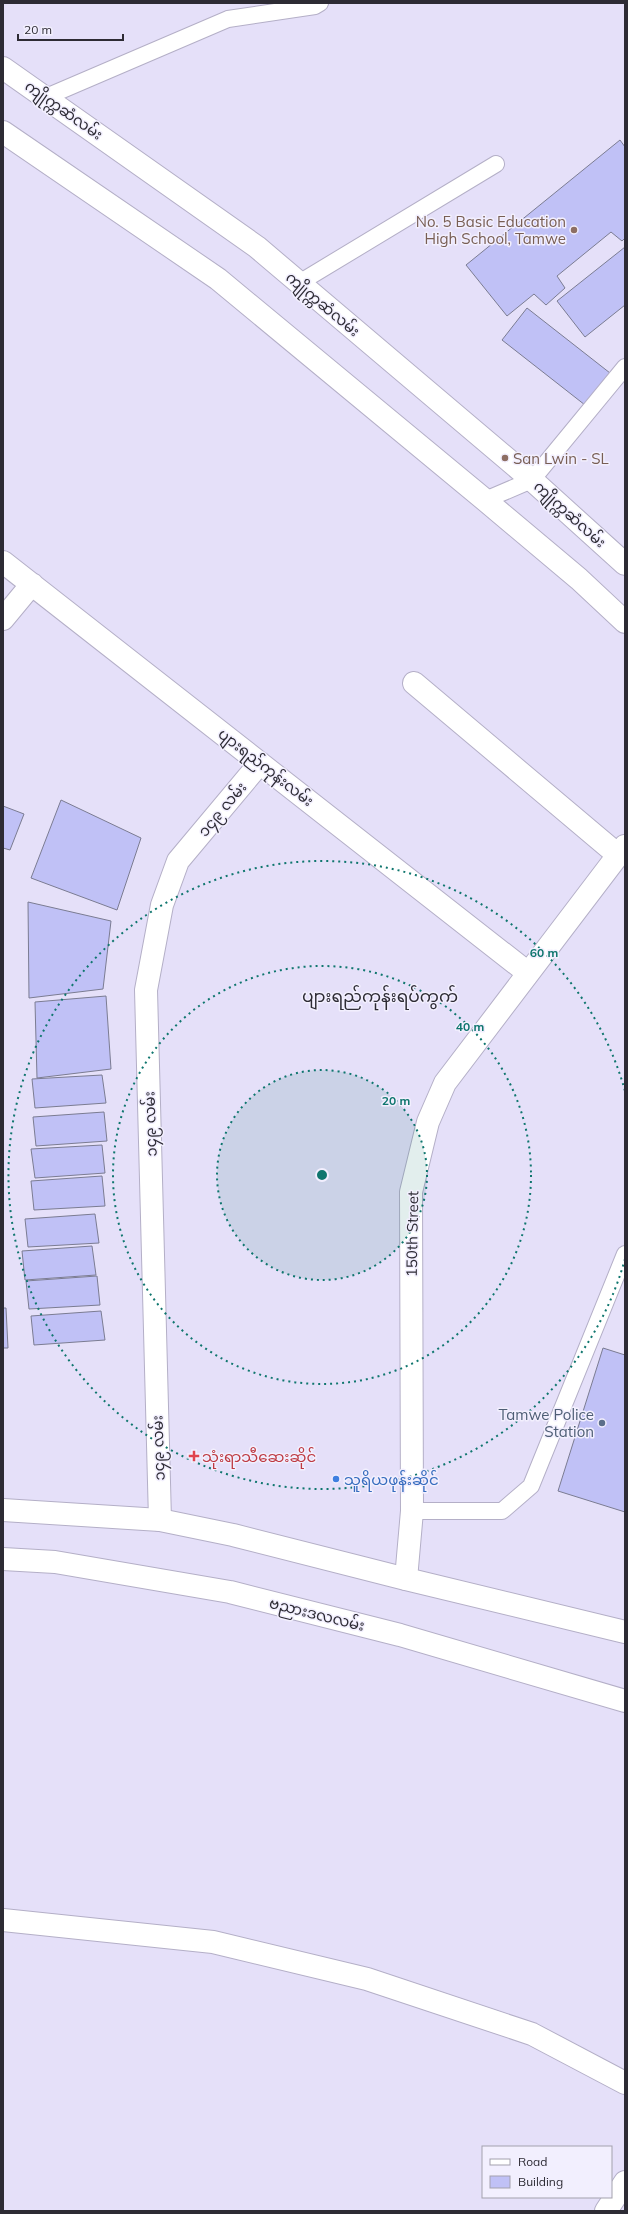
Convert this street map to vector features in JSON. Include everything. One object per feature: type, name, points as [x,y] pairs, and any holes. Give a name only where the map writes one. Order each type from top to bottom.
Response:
[{"type":"street","name":"ကျိုက္ကဆံလမ်း","points":[[3,68],[257,247],[532,480],[625,564]]},
{"type":"street","points":[[3,132],[218,279],[486,500],[579,579],[625,622]]},
{"type":"street","name":"ပျားရည်ကုန်းလမ်း","points":[[3,562],[528,973]]},
{"type":"street","points":[[3,618],[32,584]]},
{"type":"street","points":[[414,683],[621,851]]},
{"type":"street","name":"၁၄၉ လမ်း","points":[[160,1520],[146,990],[162,905],[178,860],[260,763]]},
{"type":"street","name":"150th Street","points":[[406,1579],[412,1511],[411,1192],[428,1122],[445,1082],[621,851]]},
{"type":"street","points":[[3,1510],[160,1520],[233,1535],[625,1632]]},
{"type":"street","name":"ဗညားဒလလမ်း","points":[[3,1559],[55,1562],[230,1592],[400,1635],[625,1701]]},
{"type":"street","points":[[3,1920],[213,1942],[367,1980],[532,2034],[625,2083]]},
{"type":"street","points":[[606,2211],[625,2182]]},
{"type":"lane","points":[[46,97],[228,19],[315,6],[320,3]]},
{"type":"lane","points":[[299,283],[496,164]]},
{"type":"lane","points":[[486,500],[532,480],[625,367]]},
{"type":"lane","points":[[412,1511],[502,1511],[531,1486],[625,1254]]},
{"type":"building","points":[[620,140],[625,147],[625,238],[622,241],[611,232],[557,276],[565,288],[546,305],[534,294],[507,316],[466,265]]},
{"type":"building","points":[[625,247],[625,305],[585,337],[557,301]]},
{"type":"building","points":[[527,308],[610,373],[585,405],[502,340]]},
{"type":"building","points":[[61,800],[141,838],[117,910],[31,878]]},
{"type":"building","points":[[3,806],[24,814],[10,850],[3,848]]},
{"type":"building","points":[[28,902],[111,921],[103,989],[29,998]]},
{"type":"building","points":[[106,996],[111,1069],[37,1078],[35,1002]]},
{"type":"building","points":[[102,1075],[106,1103],[35,1108],[32,1079]]},
{"type":"building","points":[[104,1112],[107,1141],[36,1146],[33,1117]]},
{"type":"building","points":[[102,1145],[105,1173],[35,1178],[31,1149]]},
{"type":"building","points":[[102,1176],[105,1206],[34,1210],[31,1181]]},
{"type":"building","points":[[95,1214],[99,1243],[28,1247],[25,1219]]},
{"type":"building","points":[[92,1246],[96,1275],[25,1280],[22,1251]]},
{"type":"building","points":[[97,1276],[100,1305],[29,1309],[26,1281]]},
{"type":"building","points":[[3,1308],[6,1308],[8,1348],[3,1348]]},
{"type":"building","points":[[101,1311],[105,1340],[34,1345],[31,1316]]},
{"type":"building","name":"Tamwe Police Station","points":[[603,1348],[625,1355],[625,1512],[558,1491]]},
{"type":"place","name":"No. 5 Basic Education High School, Tamwe","points":[[574,230]]},
{"type":"place","name":"San Lwin - SL","points":[[505,458]]},
{"type":"place","name":"Tamwe Police Station","points":[[602,1423]]},
{"type":"place","name":"သုံးရာသီဆေးဆိုင်","points":[[194,1456]]},
{"type":"place","name":"သူရိယဖုန်းဆိုင်","points":[[336,1479]]},
{"type":"district","name":"ပျားရည်ကုန်းရပ်ကွက်","points":[[380,995]]}]
